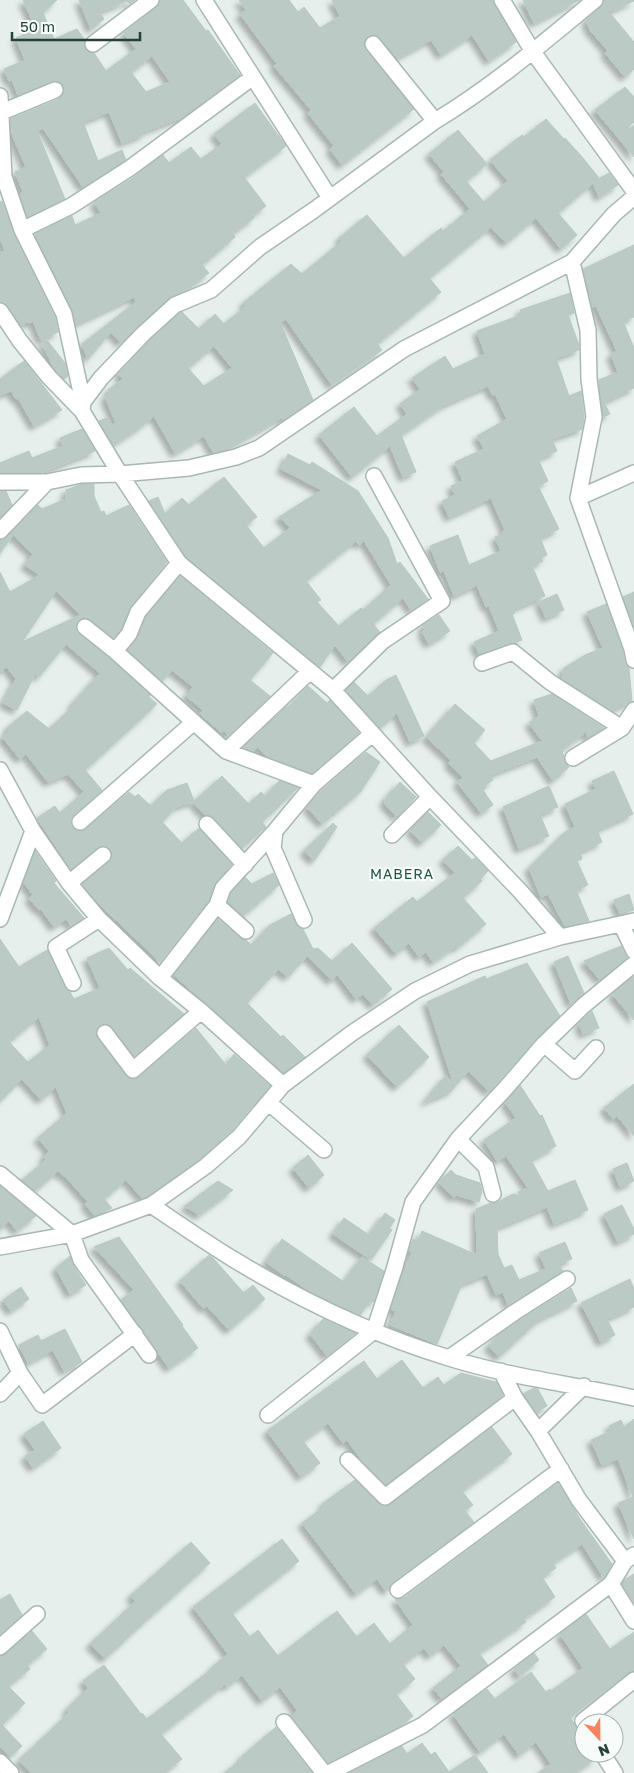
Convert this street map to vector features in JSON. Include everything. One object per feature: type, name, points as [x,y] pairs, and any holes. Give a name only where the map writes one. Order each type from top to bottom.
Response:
[{"type":"street","points":[[93,44],[151,0]]},
{"type":"street","points":[[204,0],[330,198]]},
{"type":"street","points":[[502,0],[533,52],[634,191]]},
{"type":"street","points":[[83,406],[100,378],[143,334],[175,305],[211,290],[260,246],[330,198],[435,121],[455,110],[533,52],[595,0]]},
{"type":"street","points":[[373,44],[435,121]]},
{"type":"street","points":[[22,230],[71,206],[130,168],[253,77]]},
{"type":"street","points":[[2,112],[56,90]]},
{"type":"street","points":[[0,96],[4,177],[22,230],[64,314],[83,406],[120,474],[180,563],[333,690],[430,797],[520,891],[560,937]]},
{"type":"street","points":[[0,482],[47,482],[81,475],[120,474],[188,468],[236,457],[259,448],[404,349],[572,262],[614,214],[634,196]]},
{"type":"street","points":[[572,262],[588,330],[589,378],[594,417],[578,498],[632,649],[634,660]]},
{"type":"street","points":[[0,311],[20,341],[49,376],[83,406]]},
{"type":"street","points":[[578,498],[634,473]]},
{"type":"street","points":[[333,690],[383,641],[442,601],[374,476]]},
{"type":"street","points":[[0,531],[47,482]]},
{"type":"street","points":[[115,651],[129,634],[138,612],[180,563]]},
{"type":"street","points":[[85,627],[115,651],[226,752],[314,784]]},
{"type":"street","points":[[482,663],[512,652],[550,682],[622,728]]},
{"type":"street","points":[[226,752],[309,672]]},
{"type":"street","points":[[573,758],[622,728],[634,710]]},
{"type":"street","points":[[80,822],[194,722]]},
{"type":"street","points":[[160,978],[217,904],[223,888],[275,831],[314,784],[372,734]]},
{"type":"street","points":[[1,775],[33,831],[69,883],[99,919],[160,978],[201,1010],[284,1084]]},
{"type":"street","points":[[392,835],[430,797]]},
{"type":"street","points":[[207,824],[245,865]]},
{"type":"street","points":[[0,920],[33,831]]},
{"type":"street","points":[[275,831],[273,848],[304,920]]},
{"type":"street","points":[[69,883],[103,854]]},
{"type":"street","points":[[217,904],[246,931]]},
{"type":"street","points":[[73,983],[56,947],[99,919]]},
{"type":"street","points":[[0,1246],[72,1234],[151,1205],[206,1166],[239,1137],[284,1084],[352,1033],[415,991],[470,964],[560,937],[627,922],[634,951]]},
{"type":"street","points":[[268,1415],[374,1331],[413,1202],[458,1139],[544,1044],[583,1006],[634,964]]},
{"type":"street","points":[[105,1033],[133,1070],[201,1010]]},
{"type":"street","points":[[544,1044],[575,1072],[596,1048]]},
{"type":"street","points":[[269,1103],[324,1150]]},
{"type":"street","points":[[458,1139],[486,1167],[493,1194]]},
{"type":"street","points":[[0,1174],[72,1234],[81,1260],[149,1355]]},
{"type":"street","points":[[151,1205],[233,1260],[306,1299],[374,1331],[449,1358],[501,1372],[584,1386],[634,1398]]},
{"type":"street","points":[[449,1358],[515,1312],[567,1279]]},
{"type":"street","points":[[0,1331],[20,1373],[42,1404],[135,1334]]},
{"type":"street","points":[[329,1773],[423,1725],[611,1584],[629,1558],[579,1500],[538,1431],[515,1398],[501,1372]]},
{"type":"street","points":[[0,1394],[20,1373]]},
{"type":"street","points":[[538,1431],[584,1386]]},
{"type":"street","points":[[348,1460],[385,1497],[515,1398]]},
{"type":"street","points":[[398,1590],[561,1469]]},
{"type":"street","points":[[611,1584],[634,1621]]},
{"type":"street","points":[[0,1646],[37,1614]]},
{"type":"street","points":[[593,1713],[634,1680]]},
{"type":"street","points":[[284,1722],[324,1773]]},
{"type":"street","points":[[0,1762],[11,1773]]},
{"type":"building","points":[[23,0],[57,0],[43,13],[54,39],[77,29],[85,40],[85,49],[94,53],[106,71],[136,49],[124,33],[157,7],[160,0],[183,0],[206,31],[208,30],[240,75],[181,119],[143,132],[145,134],[122,143],[109,112],[83,122],[98,161],[122,150],[126,160],[83,187],[43,128],[37,131],[65,199],[27,217],[20,194],[23,192],[15,172],[26,167],[11,132],[10,119],[59,99],[64,91],[61,83],[56,81],[18,95],[12,80],[9,81],[4,69],[25,60],[16,38],[36,29]],"holes":[[[152,56],[170,82],[146,92],[131,72]]]},
{"type":"building","points":[[79,0],[135,0],[130,4],[127,1],[99,12],[104,19],[91,29]]},
{"type":"building","points":[[239,0],[289,0],[298,12],[304,7],[320,28],[340,16],[332,0],[492,0],[516,42],[489,61],[472,35],[441,55],[431,40],[397,58],[380,38],[376,35],[368,36],[364,41],[365,49],[414,109],[342,165],[330,149],[334,146],[308,113],[311,110],[274,66],[277,64],[240,14],[246,10]]},
{"type":"building","points":[[523,0],[580,0],[534,23]]},
{"type":"building","points":[[604,0],[634,0],[609,12],[634,42],[634,69],[625,77],[605,53],[608,51],[590,30],[586,20],[601,7]]},
{"type":"building","points":[[625,87],[634,97],[634,122],[628,127],[629,129],[634,125],[634,157],[595,110]]},
{"type":"building","points":[[255,103],[286,146],[244,177],[266,206],[252,216],[254,218],[233,233],[235,237],[202,265],[209,273],[188,289],[169,298],[121,343],[111,332],[88,359],[82,344],[136,302],[134,297],[76,324],[72,310],[35,234],[72,216],[75,225],[101,213],[94,202],[133,178],[163,155],[169,163],[191,147],[201,159],[222,144],[214,134]]},
{"type":"building","points":[[546,119],[599,178],[595,181],[609,173],[618,185],[599,197],[593,183],[558,213],[577,235],[561,249],[536,218],[506,243],[491,227],[429,278],[441,292],[377,344],[382,350],[332,385],[286,319],[280,322],[313,400],[284,420],[281,418],[222,451],[213,452],[204,436],[175,453],[154,416],[113,445],[99,421],[107,418],[112,425],[116,423],[105,397],[110,393],[108,390],[123,379],[118,374],[180,313],[182,312],[199,329],[215,314],[224,324],[246,306],[243,303],[291,264],[302,274],[342,241],[339,238],[367,215],[404,258],[441,228],[443,231],[470,209],[441,174],[444,172],[429,154],[458,130],[487,164],[466,181],[484,202],[508,181],[490,160],[522,135],[524,137]],"holes":[[[214,346],[232,368],[204,386],[188,368]]]},
{"type":"building","points":[[2,201],[14,234],[55,317],[58,332],[41,340],[33,321],[21,325],[8,306],[0,302],[0,253],[5,250],[0,239],[0,202]]},
{"type":"building","points":[[634,245],[634,317],[623,321],[634,348],[634,388],[604,402],[610,414],[603,417],[599,380],[618,372],[611,354],[617,351],[596,306],[592,307],[583,269]]},
{"type":"building","points":[[570,293],[574,313],[568,315],[579,350],[556,358],[569,396],[581,391],[584,417],[582,429],[552,439],[557,451],[538,459],[548,481],[538,486],[559,529],[540,538],[547,555],[541,558],[543,561],[532,566],[545,596],[514,609],[515,613],[512,614],[522,640],[479,654],[474,642],[499,631],[489,606],[486,607],[477,585],[454,596],[444,571],[440,572],[430,546],[458,535],[469,565],[501,551],[495,537],[503,534],[502,532],[505,530],[491,498],[449,517],[442,501],[455,495],[451,486],[463,481],[455,462],[484,449],[477,436],[507,419],[495,394],[493,396],[488,386],[471,393],[444,405],[401,435],[416,472],[403,477],[390,446],[352,477],[319,435],[354,407],[377,436],[407,414],[400,404],[420,389],[412,378],[445,356],[453,369],[485,354],[477,331],[521,315],[520,310]]},
{"type":"building","points":[[47,340],[65,363],[68,376],[64,379],[54,369],[43,343]]},
{"type":"building","points":[[24,361],[62,410],[34,426],[18,398],[16,399],[11,391],[0,395],[0,379]]},
{"type":"building","points":[[82,429],[95,451],[40,473],[0,473],[0,463],[29,451],[32,458],[63,446],[60,438]]},
{"type":"building","points":[[288,454],[310,465],[312,462],[358,491],[388,538],[397,564],[400,562],[428,599],[411,610],[403,598],[373,624],[380,632],[348,662],[335,645],[320,667],[186,557],[149,501],[158,497],[165,514],[182,498],[189,505],[224,477],[257,517],[246,525],[264,548],[290,528],[279,517],[322,490],[281,469]],"holes":[[[356,541],[359,545],[364,541],[391,585],[363,610],[361,608],[339,626],[317,602],[321,600],[306,581]]]},
{"type":"building","points":[[82,484],[94,484],[94,496],[101,512],[104,511],[106,516],[129,505],[167,562],[131,606],[121,629],[114,638],[87,618],[81,618],[76,625],[76,630],[79,634],[109,658],[150,695],[149,697],[157,704],[85,770],[102,790],[74,815],[71,819],[71,824],[77,831],[86,829],[129,792],[135,797],[138,794],[151,806],[167,790],[187,783],[194,801],[176,807],[162,822],[182,843],[199,828],[232,864],[216,882],[209,900],[160,962],[95,900],[82,884],[109,862],[112,854],[110,849],[106,846],[97,848],[71,869],[37,818],[55,806],[60,813],[84,792],[68,774],[48,782],[26,754],[20,759],[2,737],[9,730],[7,728],[27,711],[49,729],[74,706],[72,704],[100,673],[66,644],[39,677],[35,674],[17,710],[3,703],[16,679],[6,666],[0,674],[0,572],[10,592],[40,575],[25,565],[33,554],[13,535],[0,553],[0,540],[7,537],[38,505],[42,509],[66,499],[66,490]],"holes":[[[56,591],[80,615],[22,642]]]},
{"type":"building","points":[[0,491],[6,491],[12,505],[0,517]]},
{"type":"building","points":[[180,576],[273,653],[250,680],[270,696],[229,735],[224,731],[222,733],[200,714],[203,710],[186,696],[193,687],[172,670],[162,681],[128,650],[138,638],[146,617]]},
{"type":"building","points":[[634,592],[634,627],[623,597]]},
{"type":"building","points":[[557,594],[564,610],[546,618],[539,602]]},
{"type":"building","points":[[606,604],[623,651],[625,662],[629,668],[632,701],[611,710],[562,678],[564,668],[585,655],[603,648],[587,612]]},
{"type":"building","points":[[439,615],[450,631],[429,644],[422,632],[425,630],[422,626]]},
{"type":"building","points":[[396,675],[424,736],[410,742],[397,713],[380,728],[346,690],[354,682],[368,696],[386,680]]},
{"type":"building","points":[[308,686],[327,703],[330,700],[359,733],[312,773],[267,757],[257,747],[254,751],[244,747],[289,706]]},
{"type":"building","points":[[552,694],[604,728],[588,738],[586,732],[562,750],[565,762],[569,767],[553,781],[537,757],[490,775],[493,780],[484,786],[486,788],[483,790],[493,805],[481,813],[457,782],[463,778],[448,763],[451,760],[426,737],[455,704],[485,730],[474,743],[491,761],[542,741],[529,723],[539,716],[534,700]]},
{"type":"building","points":[[366,752],[380,762],[361,791],[322,824],[307,807],[321,791]]},
{"type":"building","points":[[614,771],[633,814],[597,830],[602,842],[580,852],[582,859],[577,861],[588,885],[576,890],[589,921],[565,926],[548,894],[541,897],[529,868],[565,832],[575,827],[565,804],[596,789],[592,781]]},
{"type":"building","points":[[222,776],[249,804],[261,792],[265,796],[279,781],[298,788],[262,822],[266,827],[242,848],[214,818],[205,815],[193,802]]},
{"type":"building","points":[[400,782],[416,797],[397,817],[385,804],[385,799]]},
{"type":"building","points":[[549,786],[558,807],[540,815],[549,836],[519,849],[503,807]]},
{"type":"building","points":[[428,812],[441,825],[422,843],[410,830]]},
{"type":"building","points":[[333,823],[337,827],[314,861],[304,851]]},
{"type":"building","points":[[458,846],[472,860],[475,858],[488,871],[480,879],[482,881],[463,898],[486,924],[457,948],[456,946],[433,962],[426,952],[419,957],[409,943],[396,954],[374,928],[413,897],[417,902],[455,873],[443,860]]},
{"type":"building","points":[[35,851],[56,881],[54,883],[84,918],[71,926],[66,919],[54,927],[41,909],[39,910],[29,898],[33,895],[24,883]]},
{"type":"building","points":[[273,873],[279,885],[243,916],[228,902],[231,893],[245,877],[252,884]]},
{"type":"building","points":[[629,894],[634,910],[620,914],[614,900]]},
{"type":"building","points":[[291,914],[296,924],[303,929],[313,949],[318,948],[332,961],[352,943],[392,989],[373,1005],[363,994],[356,999],[337,974],[332,981],[307,956],[288,977],[278,969],[247,1003],[281,1037],[283,1035],[305,1057],[284,1073],[174,975],[218,919],[251,945],[270,925]]},
{"type":"building","points":[[0,939],[19,967],[47,950],[65,987],[74,999],[100,988],[87,958],[109,948],[128,970],[130,968],[184,1014],[134,1056],[112,1027],[104,1024],[99,1026],[96,1034],[98,1039],[129,1078],[139,1077],[196,1028],[226,1065],[234,1054],[270,1086],[232,1130],[200,1159],[147,1197],[142,1198],[126,1180],[104,1199],[112,1208],[95,1216],[85,1204],[88,1202],[65,1176],[58,1171],[35,1191],[22,1180],[46,1160],[43,1157],[49,1151],[38,1138],[67,1113],[56,1087],[41,1100],[22,1079],[0,1101]],"holes":[[[39,1017],[50,1045],[28,1062],[9,1042]]]},
{"type":"building","points":[[621,946],[627,958],[600,980],[584,961]]},
{"type":"building","points":[[568,956],[584,993],[571,1004],[554,962]]},
{"type":"building","points":[[527,963],[560,1016],[537,1038],[489,1092],[468,1071],[451,1091],[424,1102],[446,1075],[453,1082],[427,1002],[485,976],[486,979]]},
{"type":"building","points":[[634,976],[634,1020],[612,994]]},
{"type":"building","points":[[592,1011],[599,1028],[583,1034],[579,1023]]},
{"type":"building","points":[[399,1025],[429,1057],[397,1087],[367,1055]]},
{"type":"building","points":[[634,1084],[634,1136],[617,1116],[613,1119],[604,1108]]},
{"type":"building","points":[[520,1085],[540,1116],[542,1115],[556,1146],[531,1160],[548,1191],[575,1180],[588,1210],[554,1224],[547,1207],[497,1228],[498,1254],[504,1268],[512,1265],[519,1280],[546,1269],[539,1253],[565,1242],[572,1259],[559,1264],[563,1271],[508,1305],[503,1292],[496,1295],[487,1274],[462,1284],[437,1344],[390,1325],[396,1311],[391,1309],[412,1252],[409,1251],[413,1239],[418,1241],[422,1231],[477,1255],[476,1209],[496,1203],[513,1194],[521,1196],[518,1192],[528,1188],[506,1156],[497,1161],[484,1140],[516,1118],[505,1102]]},
{"type":"building","points":[[308,1155],[324,1175],[309,1188],[293,1168]]},
{"type":"building","points":[[627,1163],[634,1181],[620,1187],[613,1169]]},
{"type":"building","points":[[451,1170],[456,1175],[480,1183],[482,1191],[479,1202],[456,1195],[454,1198],[439,1182]]},
{"type":"building","points":[[218,1181],[233,1190],[199,1215],[185,1206]]},
{"type":"building","points":[[0,1186],[36,1216],[17,1231],[9,1221],[0,1229]]},
{"type":"building","points":[[622,1205],[634,1229],[634,1234],[618,1242],[604,1214]]},
{"type":"building","points":[[385,1213],[395,1220],[389,1229],[392,1230],[371,1260],[333,1234],[344,1218],[369,1235]]},
{"type":"building","points":[[119,1237],[198,1348],[169,1368],[121,1300],[134,1290],[94,1247]]},
{"type":"building","points":[[282,1239],[344,1282],[362,1257],[384,1271],[374,1302],[370,1301],[360,1315],[308,1290],[285,1276],[266,1262]]},
{"type":"building","points":[[209,1255],[244,1293],[253,1285],[265,1299],[229,1330],[207,1306],[204,1309],[180,1281]]},
{"type":"building","points":[[70,1256],[73,1265],[86,1285],[70,1294],[56,1268]]},
{"type":"building","points":[[630,1279],[634,1289],[634,1307],[607,1319],[615,1335],[601,1342],[581,1303]]},
{"type":"building","points":[[21,1287],[29,1299],[11,1311],[3,1300]]},
{"type":"building","points":[[571,1288],[577,1301],[540,1319],[499,1357],[488,1346],[497,1336]]},
{"type":"building","points":[[323,1319],[356,1333],[327,1356],[310,1334]]},
{"type":"building","points":[[65,1329],[82,1362],[64,1371],[53,1350],[28,1363],[19,1345],[38,1335],[41,1341]]},
{"type":"building","points":[[402,1360],[423,1388],[438,1377],[444,1385],[461,1373],[496,1382],[503,1395],[386,1485],[363,1462],[347,1440],[343,1443],[328,1423],[303,1441],[320,1463],[301,1477],[267,1431],[364,1361],[377,1379]]},
{"type":"building","points":[[534,1388],[538,1389],[547,1406],[536,1412],[523,1394]]},
{"type":"building","points":[[634,1419],[634,1539],[618,1503],[633,1497],[618,1459],[602,1465],[591,1440],[611,1431],[609,1426],[621,1420],[624,1427]]},
{"type":"building","points":[[43,1421],[61,1448],[33,1468],[25,1456],[35,1450],[24,1434]]},
{"type":"building","points":[[492,1427],[512,1454],[462,1491],[473,1505],[465,1511],[474,1522],[392,1582],[389,1591],[385,1590],[377,1579],[356,1594],[302,1523],[324,1507],[322,1504],[355,1480],[379,1504],[383,1506],[390,1505]]},
{"type":"building","points":[[558,1483],[580,1519],[612,1564],[604,1578],[582,1544],[553,1563],[556,1568],[542,1577],[555,1597],[523,1619],[526,1622],[479,1653],[488,1665],[442,1699],[433,1688],[461,1666],[444,1645],[430,1656],[424,1648],[403,1664],[415,1679],[396,1694],[413,1716],[402,1725],[328,1763],[291,1716],[297,1710],[280,1687],[262,1701],[242,1675],[227,1687],[225,1684],[161,1734],[182,1759],[165,1773],[31,1773],[19,1760],[69,1713],[66,1710],[88,1688],[83,1681],[104,1665],[141,1714],[147,1719],[213,1668],[228,1654],[193,1607],[282,1539],[299,1561],[232,1613],[250,1637],[258,1630],[278,1656],[337,1611],[357,1637],[374,1623],[390,1644],[413,1625],[395,1599],[404,1598]]},
{"type":"building","points":[[191,1542],[210,1563],[105,1659],[90,1644],[136,1601],[130,1596]]},
{"type":"building","points":[[634,1574],[634,1603],[622,1584],[624,1580]]},
{"type":"building","points":[[10,1594],[22,1615],[0,1634],[0,1600]]},
{"type":"building","points":[[586,1614],[610,1649],[634,1632],[634,1671],[628,1673],[570,1717],[574,1723],[574,1763],[589,1763],[574,1773],[538,1773],[551,1764],[536,1742],[519,1755],[504,1734],[480,1752],[453,1714],[487,1689],[495,1699],[531,1672],[546,1692],[550,1689],[551,1691],[583,1668],[560,1634]]},
{"type":"building","points":[[32,1631],[47,1649],[27,1665],[30,1669],[8,1686],[25,1703],[2,1725],[22,1746],[10,1757],[0,1746],[0,1656],[6,1654]]},
{"type":"building","points":[[534,1653],[539,1660],[519,1676],[514,1669]]},
{"type":"building","points":[[276,1727],[312,1773],[224,1773],[242,1759],[241,1757]]},
{"type":"building","points":[[422,1743],[431,1755],[435,1752],[449,1772],[475,1755],[488,1773],[350,1773],[402,1746],[407,1754]]},
{"type":"district","name":"MABERA","points":[[402,874]]}]
